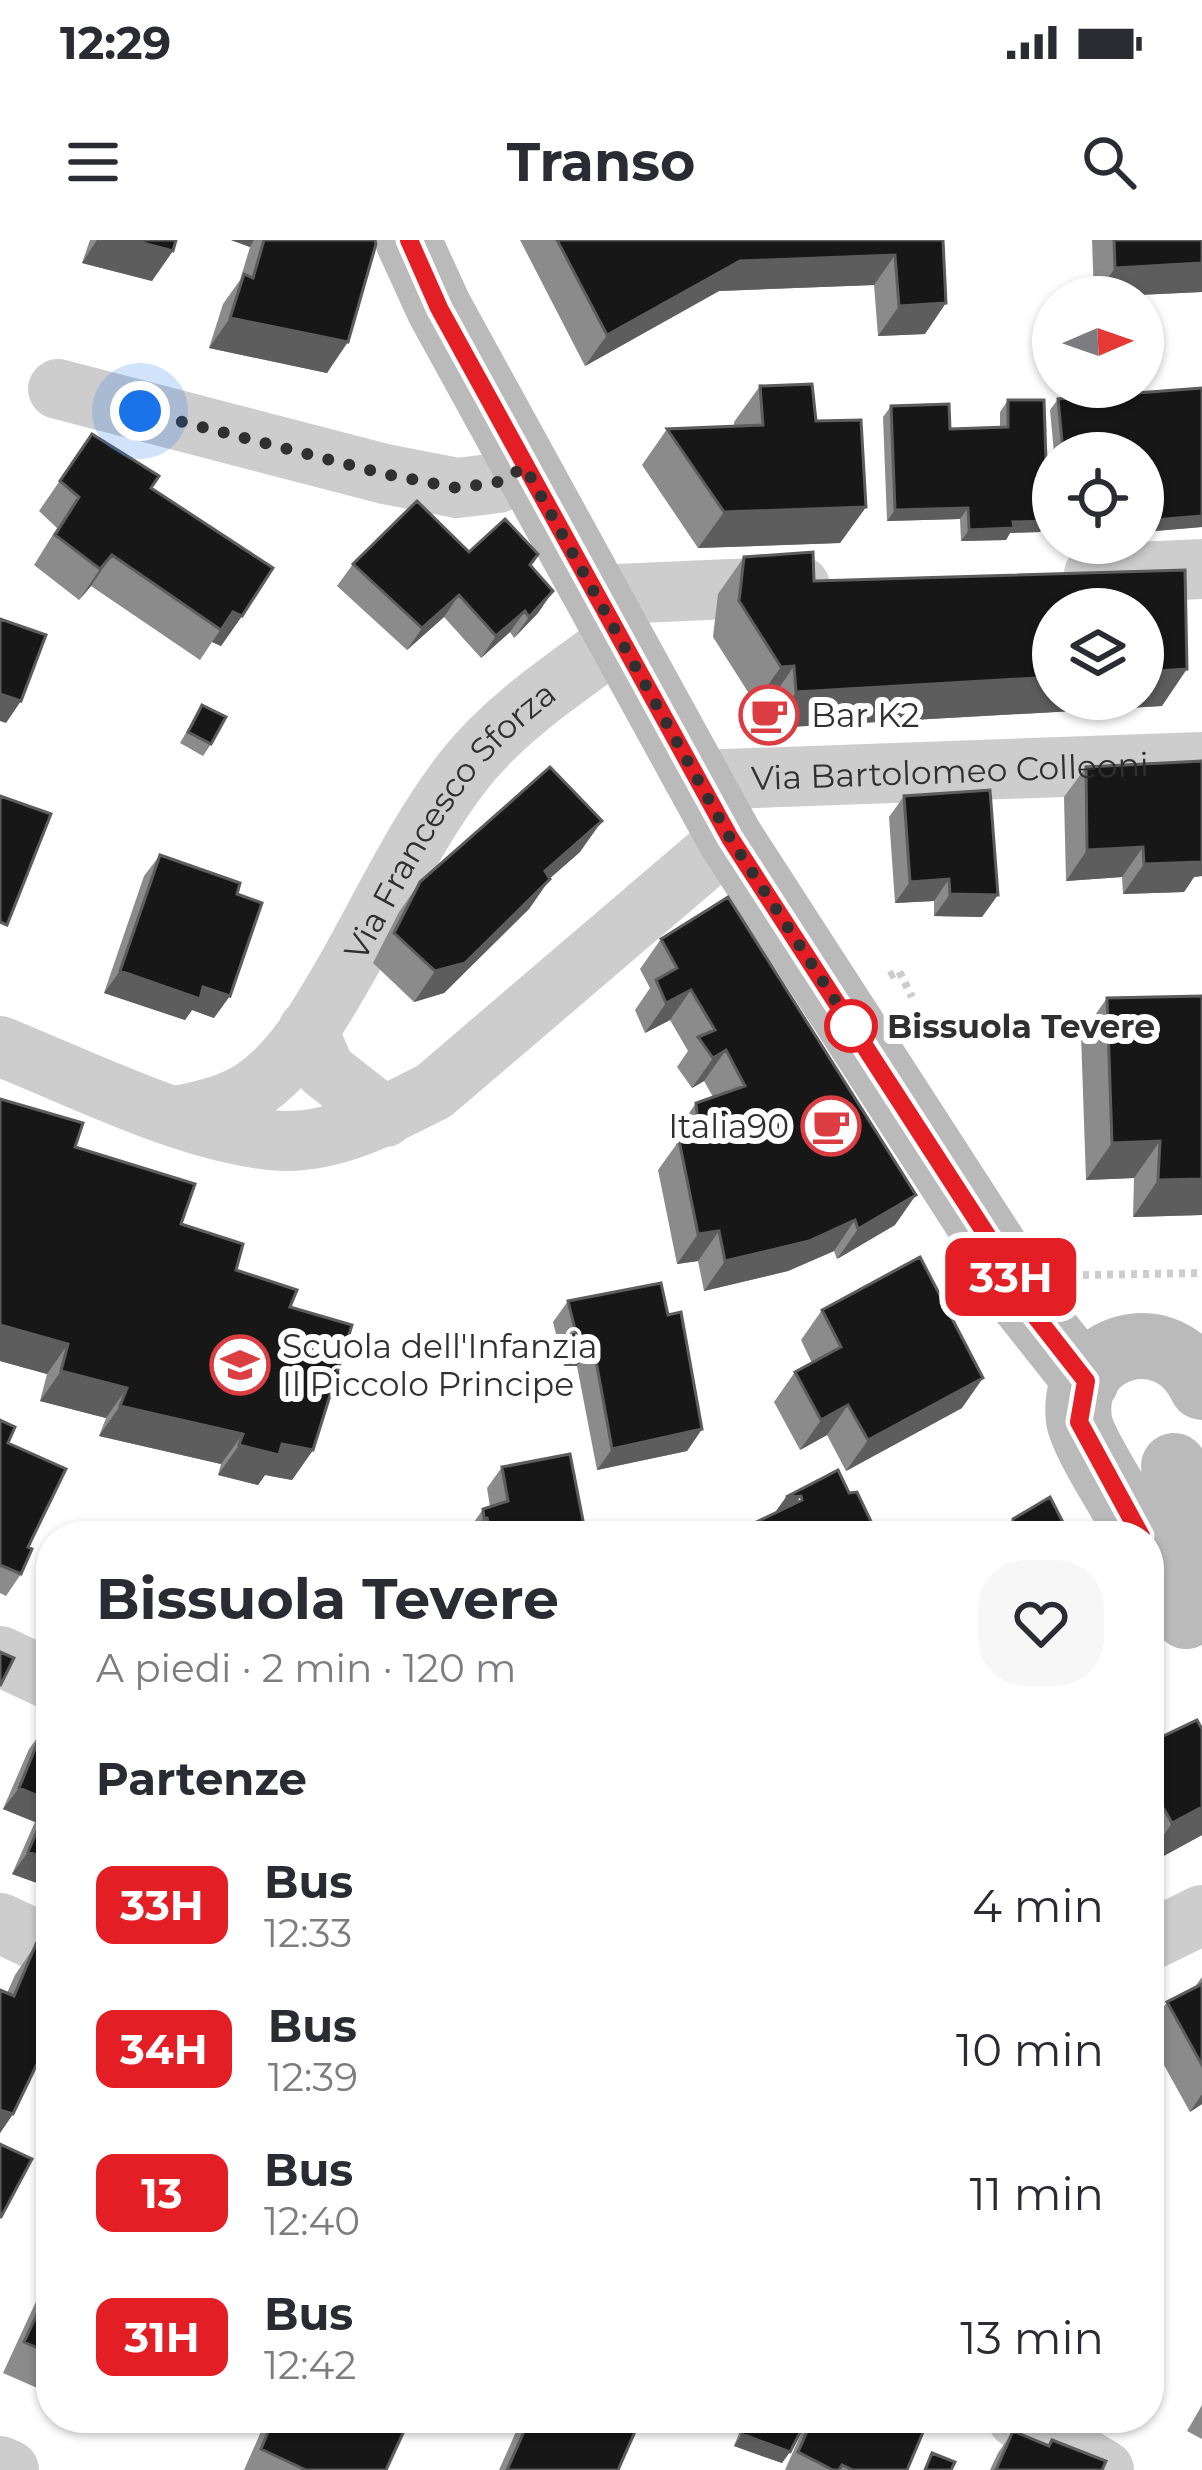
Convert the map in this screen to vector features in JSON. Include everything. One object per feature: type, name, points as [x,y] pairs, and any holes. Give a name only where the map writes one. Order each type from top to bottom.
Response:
[{"type":"street","points":[[409,240],[439,308],[730,838],[1006,1265],[1157,1362],[1079,1422],[1133,1521]]},
{"type":"street","points":[[58,389],[385,474],[457,488],[498,482],[525,467]]},
{"type":"street","points":[[1038,576],[1202,569]]},
{"type":"street","points":[[607,617],[851,584]]},
{"type":"street","name":"Via Francesco Sforza","points":[[177,1116],[220,1107],[255,1088],[291,1054],[434,812],[467,766],[607,617]]},
{"type":"street","name":"Via Bartolomeo Colleoni","points":[[698,780],[1202,762]]},
{"type":"street","points":[[0,1046],[177,1116],[240,1135],[290,1141],[335,1133],[385,1117],[434,1090],[730,838]]},
{"type":"street","points":[[308,1030],[325,1070],[385,1117]]},
{"type":"street","points":[[1094,1450],[1112,1468],[1136,1473],[1158,1472],[1188,1450]]},
{"type":"street","points":[[1188,1450],[1194,1632]]},
{"type":"street","points":[[1164,1577],[1194,1632]]},
{"type":"street","points":[[0,1656],[36,1673]]},
{"type":"street","points":[[1164,1934],[1202,1915]]},
{"type":"street","points":[[0,1923],[36,1940]]},
{"type":"street","points":[[1042,2433],[1104,2470]]},
{"type":"street","points":[[0,2466],[9,2470]]},
{"type":"building","points":[[132,240],[176,240],[173,251]]},
{"type":"building","points":[[264,240],[375,240],[348,342],[230,318],[244,274],[253,278]]},
{"type":"building","points":[[557,240],[943,240],[946,303],[899,306],[895,255],[740,261],[607,335]]},
{"type":"building","points":[[1114,240],[1202,240],[1202,263],[1115,268]]},
{"type":"building","points":[[812,384],[816,421],[861,420],[866,507],[724,512],[667,429],[763,425],[760,386]]},
{"type":"building","points":[[1202,388],[1202,516],[1164,519],[1164,432],[1061,432],[1059,408],[1164,408],[1164,391]]},
{"type":"building","points":[[1008,400],[1032,400],[1032,408],[1044,408],[1045,432],[1032,432],[1032,521],[1013,522],[1014,528],[969,530],[968,508],[895,510],[891,406],[949,404],[950,429],[1008,427]]},
{"type":"building","points":[[92,434],[159,476],[151,488],[273,568],[242,616],[233,612],[221,630],[112,555],[100,569],[55,535],[79,497],[60,481]]},
{"type":"building","points":[[417,501],[469,552],[505,519],[538,554],[530,565],[553,591],[529,617],[525,611],[496,636],[459,595],[422,628],[353,564]]},
{"type":"building","points":[[813,552],[814,581],[1185,570],[1187,669],[1164,671],[1164,588],[1032,588],[1032,678],[796,692],[794,666],[781,667],[739,601],[744,557]]},
{"type":"building","points":[[0,619],[46,635],[21,701],[0,694]]},
{"type":"building","points":[[202,705],[226,717],[211,744],[188,732]]},
{"type":"building","points":[[1202,761],[1202,862],[1144,864],[1143,847],[1087,850],[1086,767]]},
{"type":"building","points":[[550,767],[602,821],[545,871],[550,879],[465,963],[435,971],[394,933],[420,882]]},
{"type":"building","points":[[990,790],[998,895],[950,894],[949,879],[910,882],[904,796]]},
{"type":"building","points":[[0,796],[51,814],[7,925],[0,922]]},
{"type":"building","points":[[160,855],[240,883],[237,894],[262,903],[230,996],[203,987],[200,999],[120,971]]},
{"type":"building","points":[[728,897],[916,1195],[858,1229],[855,1220],[809,1241],[725,1261],[719,1231],[698,1234],[679,1140],[699,1135],[696,1103],[745,1086],[726,1050],[713,1058],[698,1037],[715,1030],[691,990],[666,1003],[656,980],[677,968],[661,939]]},
{"type":"building","points":[[1202,996],[1202,1179],[1158,1180],[1160,1141],[1112,1143],[1107,998]]},
{"type":"building","points":[[0,1099],[83,1123],[75,1147],[195,1184],[181,1224],[243,1244],[236,1270],[297,1290],[290,1307],[352,1325],[313,1450],[282,1444],[279,1455],[239,1445],[243,1434],[120,1406],[127,1388],[61,1371],[68,1344],[0,1325]]},
{"type":"building","points":[[920,1257],[983,1378],[868,1440],[848,1405],[821,1420],[795,1372],[841,1347],[822,1310]]},
{"type":"building","points":[[661,1283],[668,1315],[681,1312],[702,1429],[612,1449],[593,1344],[579,1345],[568,1301]]},
{"type":"building","points":[[0,1420],[15,1427],[8,1443],[66,1469],[41,1521],[36,1521],[28,1547],[32,1549],[21,1574],[0,1565]]},
{"type":"building","points":[[570,1454],[583,1521],[488,1521],[483,1509],[508,1501],[502,1467]]},
{"type":"building","points":[[838,1470],[849,1493],[857,1492],[871,1521],[758,1521],[802,1500],[801,1496],[786,1497]]},
{"type":"building","points":[[1050,1497],[1062,1521],[1013,1521]]},
{"type":"building","points":[[0,1652],[14,1658],[0,1686]]},
{"type":"building","points":[[1197,1720],[1202,1729],[1202,1807],[1172,1823],[1164,1809],[1164,1736]]},
{"type":"building","points":[[36,1747],[36,1795],[19,1788]]},
{"type":"building","points":[[36,1944],[36,2066],[13,2114],[0,2110],[0,1990],[14,1996]]},
{"type":"building","points":[[1202,1984],[1202,2065],[1167,2002]]},
{"type":"building","points":[[0,2144],[32,2159],[1,2217],[0,2217]]},
{"type":"building","points":[[36,2316],[36,2347],[24,2342]]},
{"type":"building","points":[[268,2433],[403,2433],[386,2470],[306,2470],[261,2449]]},
{"type":"building","points":[[523,2433],[634,2433],[618,2470],[507,2470]]},
{"type":"building","points":[[742,2433],[800,2433],[790,2452]]},
{"type":"building","points":[[806,2433],[923,2433],[907,2470],[853,2470],[842,2465],[833,2470],[798,2452]]},
{"type":"building","points":[[1012,2433],[1049,2446],[1052,2440],[1106,2461],[1102,2470],[996,2470]]},
{"type":"building","points":[[932,2453],[955,2462],[951,2470],[925,2470]]},
{"type":"bus line","name":"33H","points":[[409,240],[439,308],[730,838],[1006,1265],[1022,1299],[1086,1381],[1079,1422],[1133,1521]]},
{"type":"place","name":"Bar K2","points":[[769,715]]},
{"type":"place","name":"Bissuola Tevere","points":[[851,1026]]},
{"type":"place","name":"Italia90","points":[[831,1126]]},
{"type":"place","name":"Scuola dell'Infanzia Il Piccolo Principe","points":[[240,1365]]},
{"type":"route","points":[[140,411],[457,488],[498,482],[525,467],[730,838],[855,1031],[851,1026]]}]
